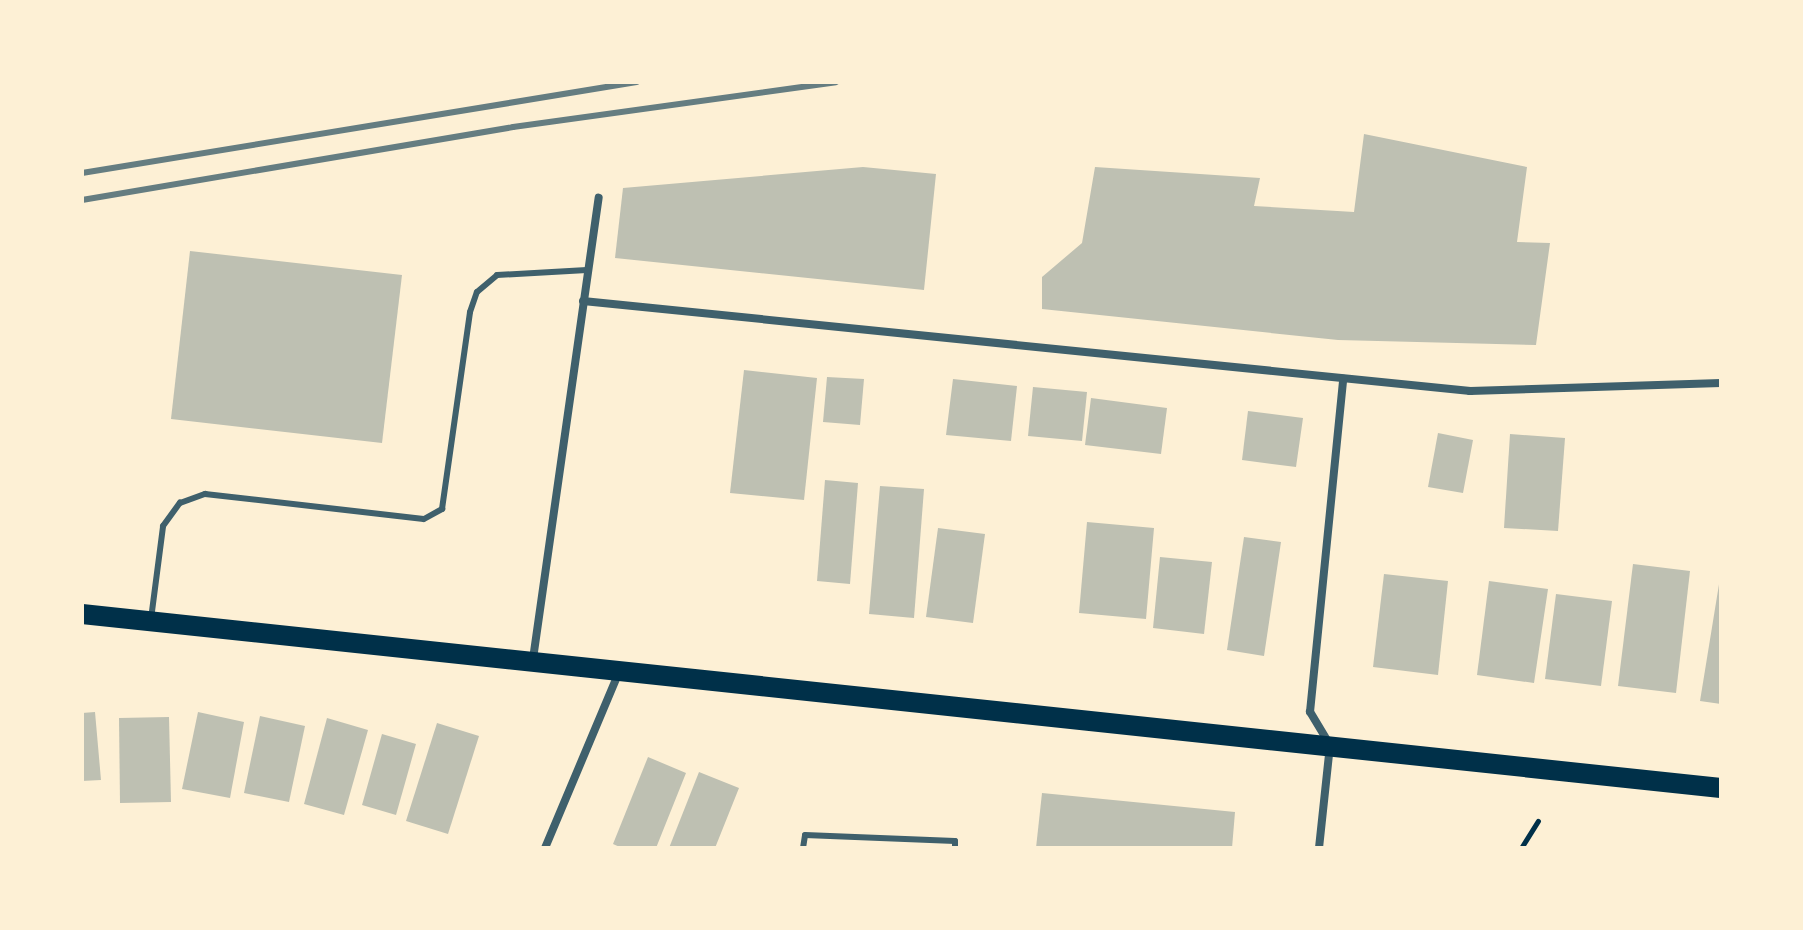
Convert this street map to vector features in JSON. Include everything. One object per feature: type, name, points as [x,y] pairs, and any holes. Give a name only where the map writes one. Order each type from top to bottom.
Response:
[{"type":"main road","points":[[82,614],[1721,788]]},
{"type":"street","points":[[533,660],[599,198]]},
{"type":"street","points":[[583,301],[1139,353],[1343,379],[1470,391],[1721,383]]},
{"type":"street","points":[[1319,848],[1330,745],[1310,712],[1343,379]]},
{"type":"street","points":[[545,848],[620,670]]},
{"type":"lane","points":[[151,621],[163,526],[180,503],[205,494],[424,519],[442,509],[470,312],[477,292],[497,275],[587,270]]},
{"type":"lane","points":[[803,848],[805,835],[955,841],[955,848]]},
{"type":"path","points":[[1521,848],[1538,821]]},
{"type":"building","points":[[1364,134],[1527,167],[1517,242],[1550,243],[1536,345],[1338,340],[1042,309],[1042,277],[1082,243],[1095,167],[1260,178],[1254,206],[1354,212]]},
{"type":"building","points":[[863,167],[936,174],[924,290],[615,258],[623,188]]},
{"type":"building","points":[[190,251],[402,275],[382,443],[171,419]]},
{"type":"building","points":[[744,370],[817,378],[804,500],[730,493]]},
{"type":"building","points":[[827,377],[864,379],[860,425],[823,422]]},
{"type":"building","points":[[953,379],[1017,386],[1011,441],[946,435]]},
{"type":"building","points":[[1033,387],[1087,392],[1082,441],[1028,436]]},
{"type":"building","points":[[1091,398],[1167,408],[1161,454],[1085,445]]},
{"type":"building","points":[[1248,411],[1303,418],[1296,467],[1242,460]]},
{"type":"building","points":[[1438,433],[1473,440],[1463,493],[1428,487]]},
{"type":"building","points":[[1510,434],[1565,438],[1558,531],[1504,528]]},
{"type":"building","points":[[825,480],[858,483],[850,584],[817,581]]},
{"type":"building","points":[[880,486],[924,489],[914,618],[869,614]]},
{"type":"building","points":[[1087,522],[1154,528],[1146,619],[1079,613]]},
{"type":"building","points":[[938,528],[985,534],[973,623],[926,617]]},
{"type":"building","points":[[1244,537],[1281,542],[1264,656],[1227,650]]},
{"type":"building","points":[[1160,557],[1212,562],[1204,634],[1153,628]]},
{"type":"building","points":[[1633,564],[1690,571],[1676,693],[1618,686]]},
{"type":"building","points":[[1721,572],[1721,704],[1700,701]]},
{"type":"building","points":[[1384,574],[1448,581],[1438,675],[1373,667]]},
{"type":"building","points":[[1489,581],[1548,589],[1534,683],[1477,675]]},
{"type":"building","points":[[1556,594],[1612,601],[1601,686],[1545,679]]},
{"type":"building","points":[[95,712],[101,780],[82,781],[82,713]]},
{"type":"building","points":[[198,712],[244,722],[230,798],[182,789]]},
{"type":"building","points":[[260,716],[305,726],[289,802],[244,793]]},
{"type":"building","points":[[169,717],[171,802],[120,803],[119,718]]},
{"type":"building","points":[[327,718],[368,730],[344,815],[304,804]]},
{"type":"building","points":[[437,723],[479,736],[448,834],[406,821]]},
{"type":"building","points":[[382,734],[416,744],[396,815],[362,805]]},
{"type":"building","points":[[648,757],[686,773],[656,848],[622,848],[613,844]]},
{"type":"building","points":[[699,772],[739,788],[715,848],[669,848]]},
{"type":"building","points":[[1042,793],[1235,812],[1232,848],[1036,848]]},
{"type":"railway","points":[[82,173],[637,82]]},
{"type":"railway","points":[[82,200],[513,127],[836,82]]}]
